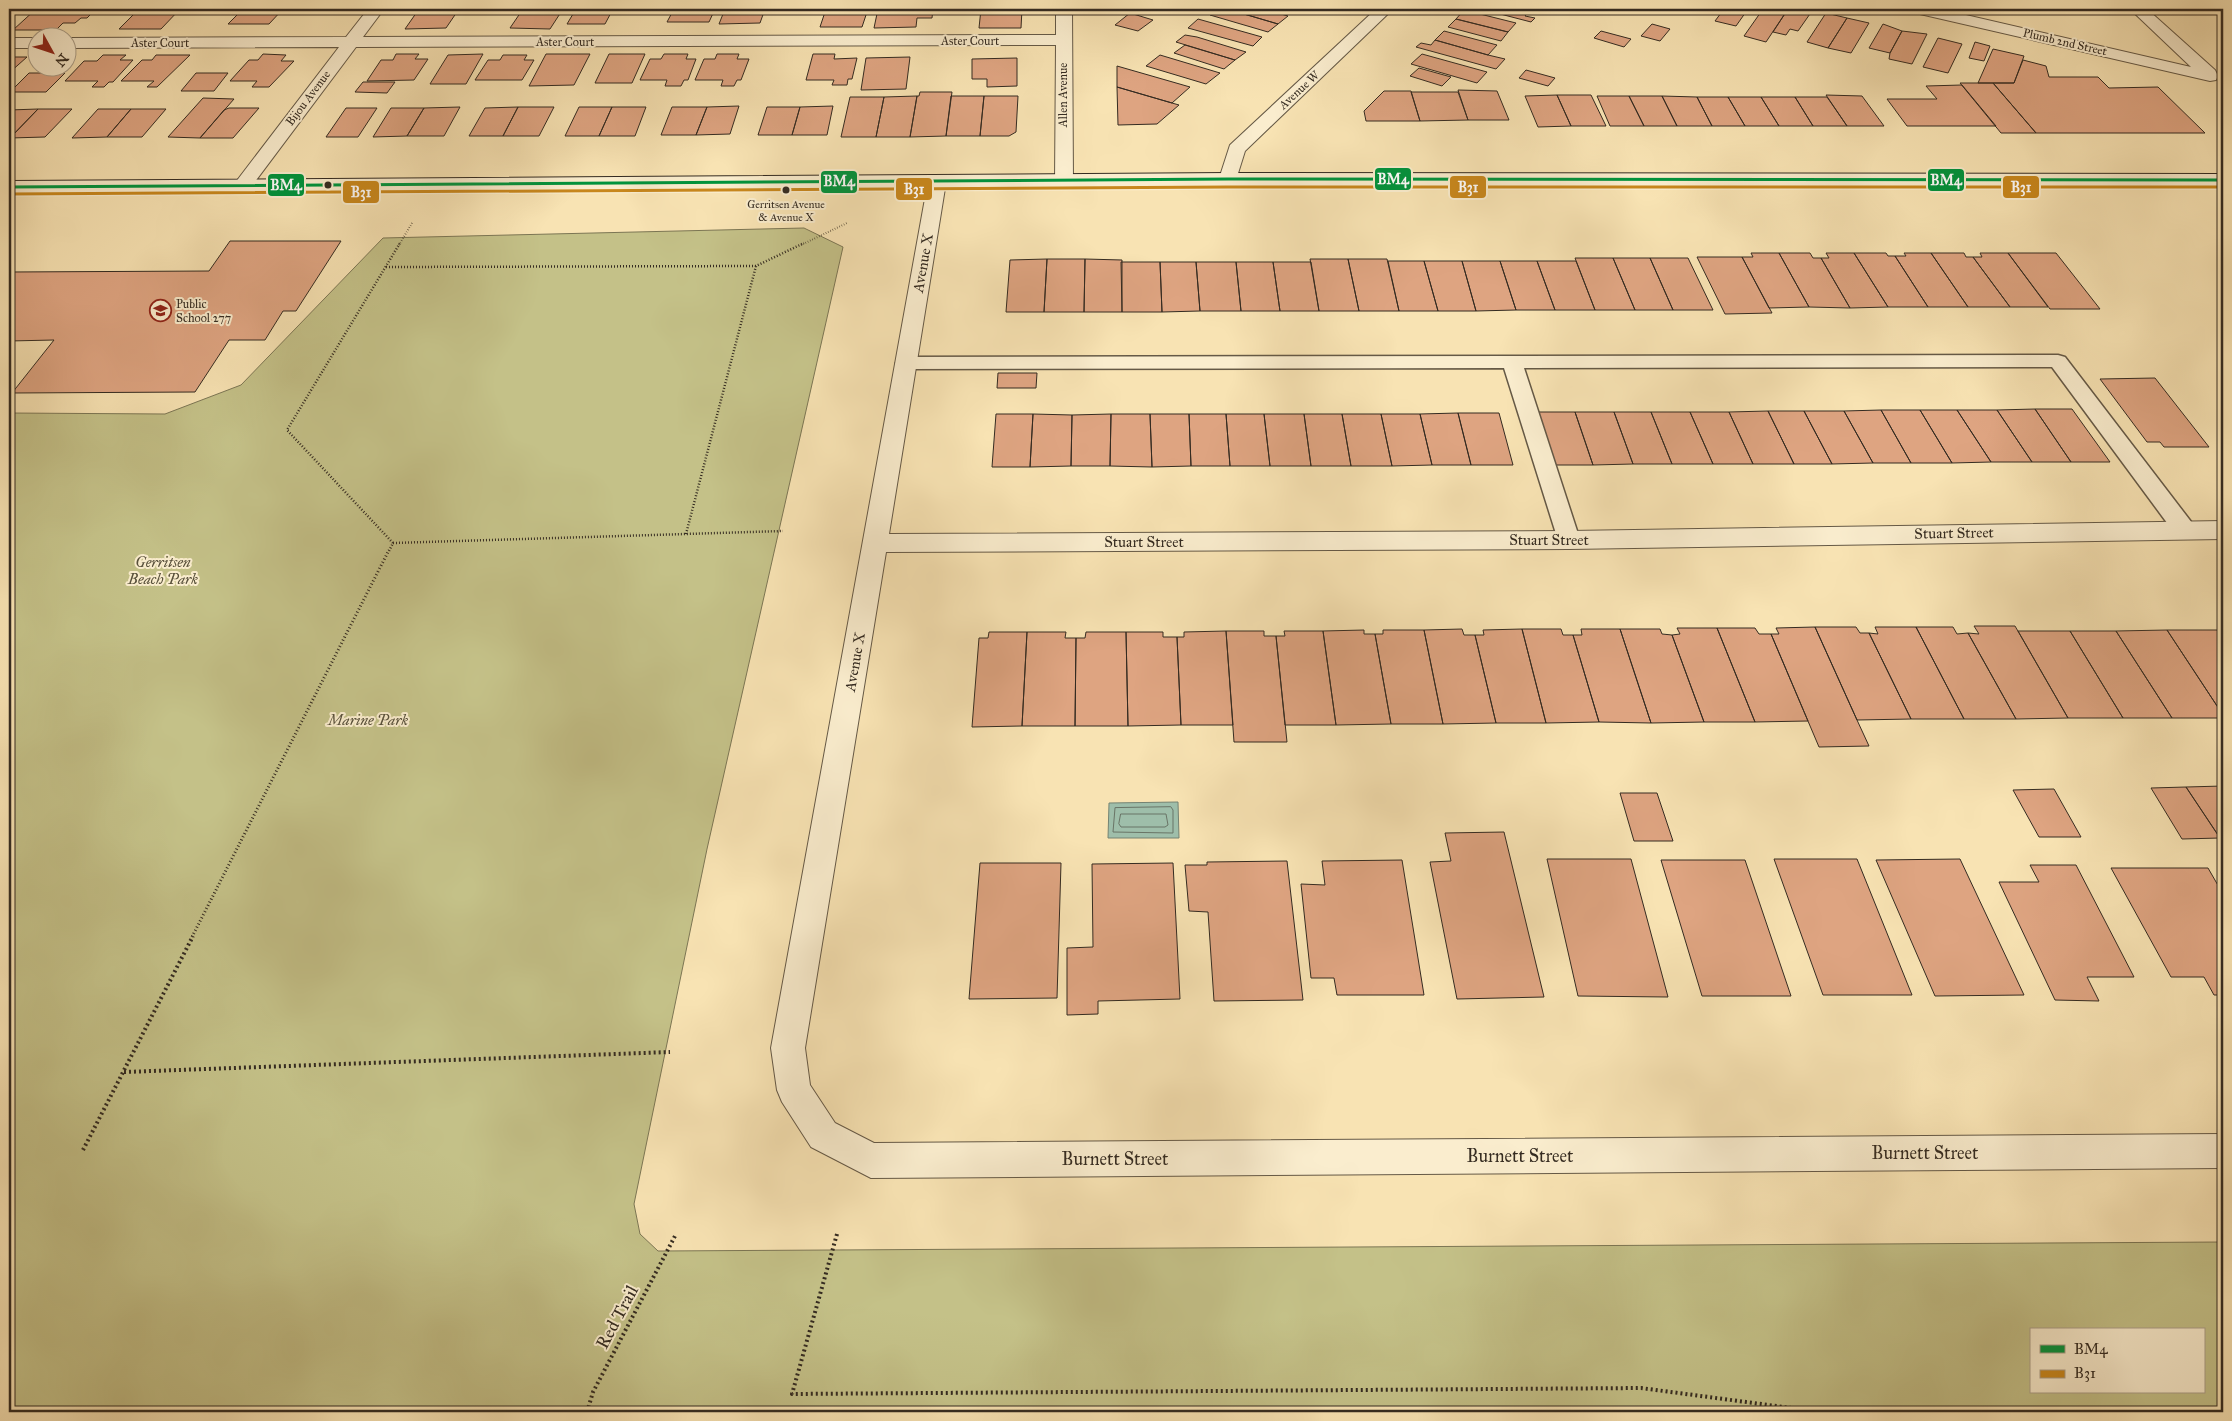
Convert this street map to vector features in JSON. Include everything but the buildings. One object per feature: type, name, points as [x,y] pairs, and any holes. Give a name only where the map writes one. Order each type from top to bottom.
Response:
[{"type":"street","name":"Bijou Avenue","points":[[241,187],[376,9]]},
{"type":"street","name":"Allen Avenue","points":[[1064,9],[1064,182]]},
{"type":"street","name":"Avenue W","points":[[1228,180],[1236,149],[1385,9]]},
{"type":"street","name":"Plumb 2nd Street","points":[[1920,9],[2210,76]]},
{"type":"street","points":[[2138,9],[2223,88]]},
{"type":"street","name":"Aster Court","points":[[78,43],[1063,40]]},
{"type":"street","points":[[9,43],[28,43]]},
{"type":"street","points":[[9,187],[1228,180],[2223,180]]},
{"type":"street","name":"Avenue X","points":[[823,1135],[794,1090],[788,1048],[937,182]]},
{"type":"street","name":"Stuart Street","points":[[875,543],[1569,540],[2184,529],[2223,530]]},
{"type":"street","name":"Burnett Street","points":[[823,1135],[872,1161],[2223,1151]]},
{"type":"lane","points":[[906,363],[2058,361],[2184,529]]},
{"type":"lane","points":[[1512,363],[1569,540]]},
{"type":"path","points":[[412,222],[288,430],[392,543],[783,531]]},
{"type":"path","points":[[386,267],[756,266],[847,223]]},
{"type":"path","points":[[686,534],[756,266]]},
{"type":"path","points":[[83,1150],[392,543]]},
{"type":"path","points":[[124,1072],[670,1052]]},
{"type":"path","points":[[837,1234],[792,1394],[1641,1388],[1821,1412]]},
{"type":"path","name":"Red Trail","points":[[587,1412],[593,1392],[675,1236]]},
{"type":"green space","name":"Marine Park","points":[[804,228],[843,247],[707,849],[634,1204],[640,1234],[658,1251],[2223,1242],[2223,1412],[9,1412],[9,413],[165,414],[241,385],[383,238]]},
{"type":"water","points":[[1178,802],[1179,838],[1108,838],[1109,803]]},
{"type":"transit line","name":"BM4","points":[[9,187],[1228,179],[2223,180]]},
{"type":"transit line","name":"B31","points":[[9,194],[1228,187],[2223,187]]},
{"type":"place","name":"Gerritsen Avenue & Avenue X","points":[[786,190]]},
{"type":"place","name":"Public School 277","points":[[160,311]]},
{"type":"park label","name":"Gerritsen Beach Park","points":[[163,570]]}]
